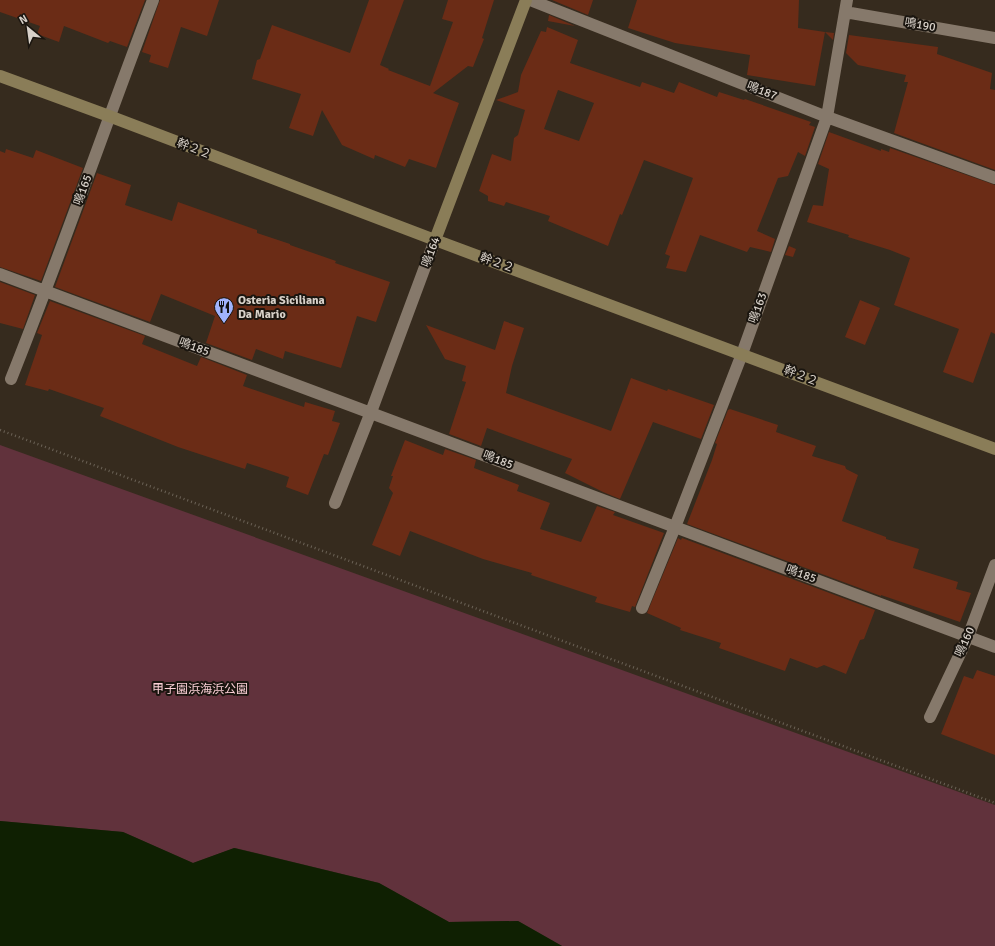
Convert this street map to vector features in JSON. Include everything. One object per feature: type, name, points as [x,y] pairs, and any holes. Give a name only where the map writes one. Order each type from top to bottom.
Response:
[{"type":"street","name":"鳴165","points":[[11,379],[46,292],[109,116],[153,0]]},
{"type":"street","name":"鳴164","points":[[334,503],[371,412],[526,0]]},
{"type":"street","name":"鳴187","points":[[530,0],[827,117],[995,178]]},
{"type":"street","name":"鳴163","points":[[642,608],[742,354],[827,117],[847,0]]},
{"type":"street","name":"鳴190","points":[[845,12],[995,38]]},
{"type":"street","name":"幹２２","points":[[0,76],[995,449]]},
{"type":"street","name":"鳴185","points":[[0,274],[995,647]]},
{"type":"street","name":"鳴160","points":[[930,717],[968,637],[995,565]]},
{"type":"path","points":[[0,430],[995,803]]},
{"type":"green space","name":"甲子園浜海浜公園","points":[[0,445],[995,805],[995,946],[562,946],[518,921],[449,922],[379,883],[235,848],[193,863],[123,832],[0,821]]},
{"type":"shaded area","points":[[0,821],[123,832],[193,863],[234,848],[379,883],[449,922],[518,921],[562,946],[0,946]]},
{"type":"building","points":[[0,0],[145,0],[127,47],[110,41],[108,43],[64,26],[59,42],[37,34],[40,26],[0,12]]},
{"type":"building","points":[[160,0],[219,0],[207,36],[181,27],[168,68],[149,62],[151,55],[142,52]]},
{"type":"building","points":[[369,0],[404,0],[380,65],[389,69],[388,70],[430,86],[453,22],[442,19],[448,0],[494,0],[482,38],[484,39],[473,67],[468,66],[433,93],[459,103],[436,168],[409,159],[405,167],[375,155],[374,159],[342,145],[322,110],[313,136],[289,128],[301,94],[252,79],[257,60],[260,59],[272,25],[350,53]]},
{"type":"building","points":[[552,0],[593,0],[588,15]]},
{"type":"building","points":[[637,0],[799,0],[798,28],[825,32],[815,86],[747,75],[750,55],[675,43],[628,28]]},
{"type":"building","points":[[549,15],[575,26],[548,21]]},
{"type":"building","points":[[547,27],[578,40],[570,63],[640,87],[642,82],[674,93],[679,82],[717,97],[719,92],[744,100],[745,99],[811,122],[809,125],[815,127],[805,156],[798,152],[788,176],[778,178],[757,231],[775,239],[771,252],[750,247],[747,252],[700,235],[686,272],[666,268],[670,256],[665,254],[693,178],[644,160],[622,215],[620,214],[608,246],[548,221],[550,216],[506,202],[504,206],[488,201],[488,196],[479,191],[492,154],[511,161],[514,138],[518,135],[525,110],[496,100],[518,92],[521,75],[541,31],[546,32]],"holes":[[[558,90],[594,103],[579,141],[544,129]]]},
{"type":"building","points":[[825,32],[834,33],[833,40]]},
{"type":"building","points":[[849,35],[938,47],[937,54],[992,73],[990,89],[995,90],[995,170],[894,133],[908,82],[904,82],[906,75],[858,65],[846,53]]},
{"type":"building","points":[[829,132],[881,151],[881,149],[889,152],[890,148],[995,185],[995,334],[991,332],[973,383],[943,372],[959,329],[894,305],[910,258],[848,237],[849,235],[807,222],[813,205],[823,206],[829,169],[818,164]]},
{"type":"building","points":[[6,149],[33,158],[36,150],[83,168],[41,281],[0,267],[0,151],[5,153]]},
{"type":"building","points":[[97,173],[131,185],[125,205],[172,221],[178,202],[257,230],[257,233],[390,282],[376,322],[357,316],[341,368],[285,351],[283,359],[256,349],[252,360],[206,343],[215,316],[161,294],[150,322],[55,287]]},
{"type":"building","points":[[789,246],[796,249],[793,257],[785,255]]},
{"type":"building","points":[[0,282],[35,295],[23,329],[0,323]]},
{"type":"building","points":[[860,300],[880,308],[865,345],[845,337]]},
{"type":"building","points":[[50,301],[145,336],[142,344],[197,366],[201,357],[247,375],[243,386],[304,407],[305,402],[335,411],[332,421],[340,423],[328,455],[324,454],[308,495],[286,487],[289,477],[247,463],[245,469],[178,447],[100,416],[104,408],[49,389],[48,391],[25,385],[42,335],[37,333]]},
{"type":"building","points":[[504,321],[524,328],[512,366],[506,393],[611,431],[631,378],[667,391],[668,389],[714,405],[701,439],[653,422],[620,499],[565,473],[572,459],[487,428],[481,446],[449,434],[466,382],[462,381],[466,366],[445,359],[426,325],[495,350]]},
{"type":"building","points":[[730,409],[778,425],[776,432],[816,446],[812,456],[845,466],[846,469],[858,475],[842,521],[886,537],[886,539],[919,549],[913,568],[958,582],[956,589],[971,593],[960,622],[881,596],[687,524],[712,460],[717,444],[715,443],[728,410]]},
{"type":"building","points":[[405,440],[443,455],[445,449],[476,460],[474,468],[519,485],[517,491],[550,503],[540,529],[581,542],[597,506],[615,512],[613,515],[664,533],[635,607],[632,606],[630,612],[595,602],[597,597],[531,575],[532,573],[483,559],[410,531],[400,556],[372,545],[393,493],[389,488],[393,476],[391,476]]},
{"type":"building","points":[[678,538],[681,540],[682,538],[875,610],[864,639],[860,640],[846,674],[824,665],[817,668],[790,658],[785,671],[719,648],[721,643],[680,630],[681,628],[647,613]]},
{"type":"building","points":[[977,670],[995,676],[995,755],[941,734],[964,676],[973,679]]},
{"type":"place","name":"Osteria Siciliana Da Mario","points":[[224,324]]}]
